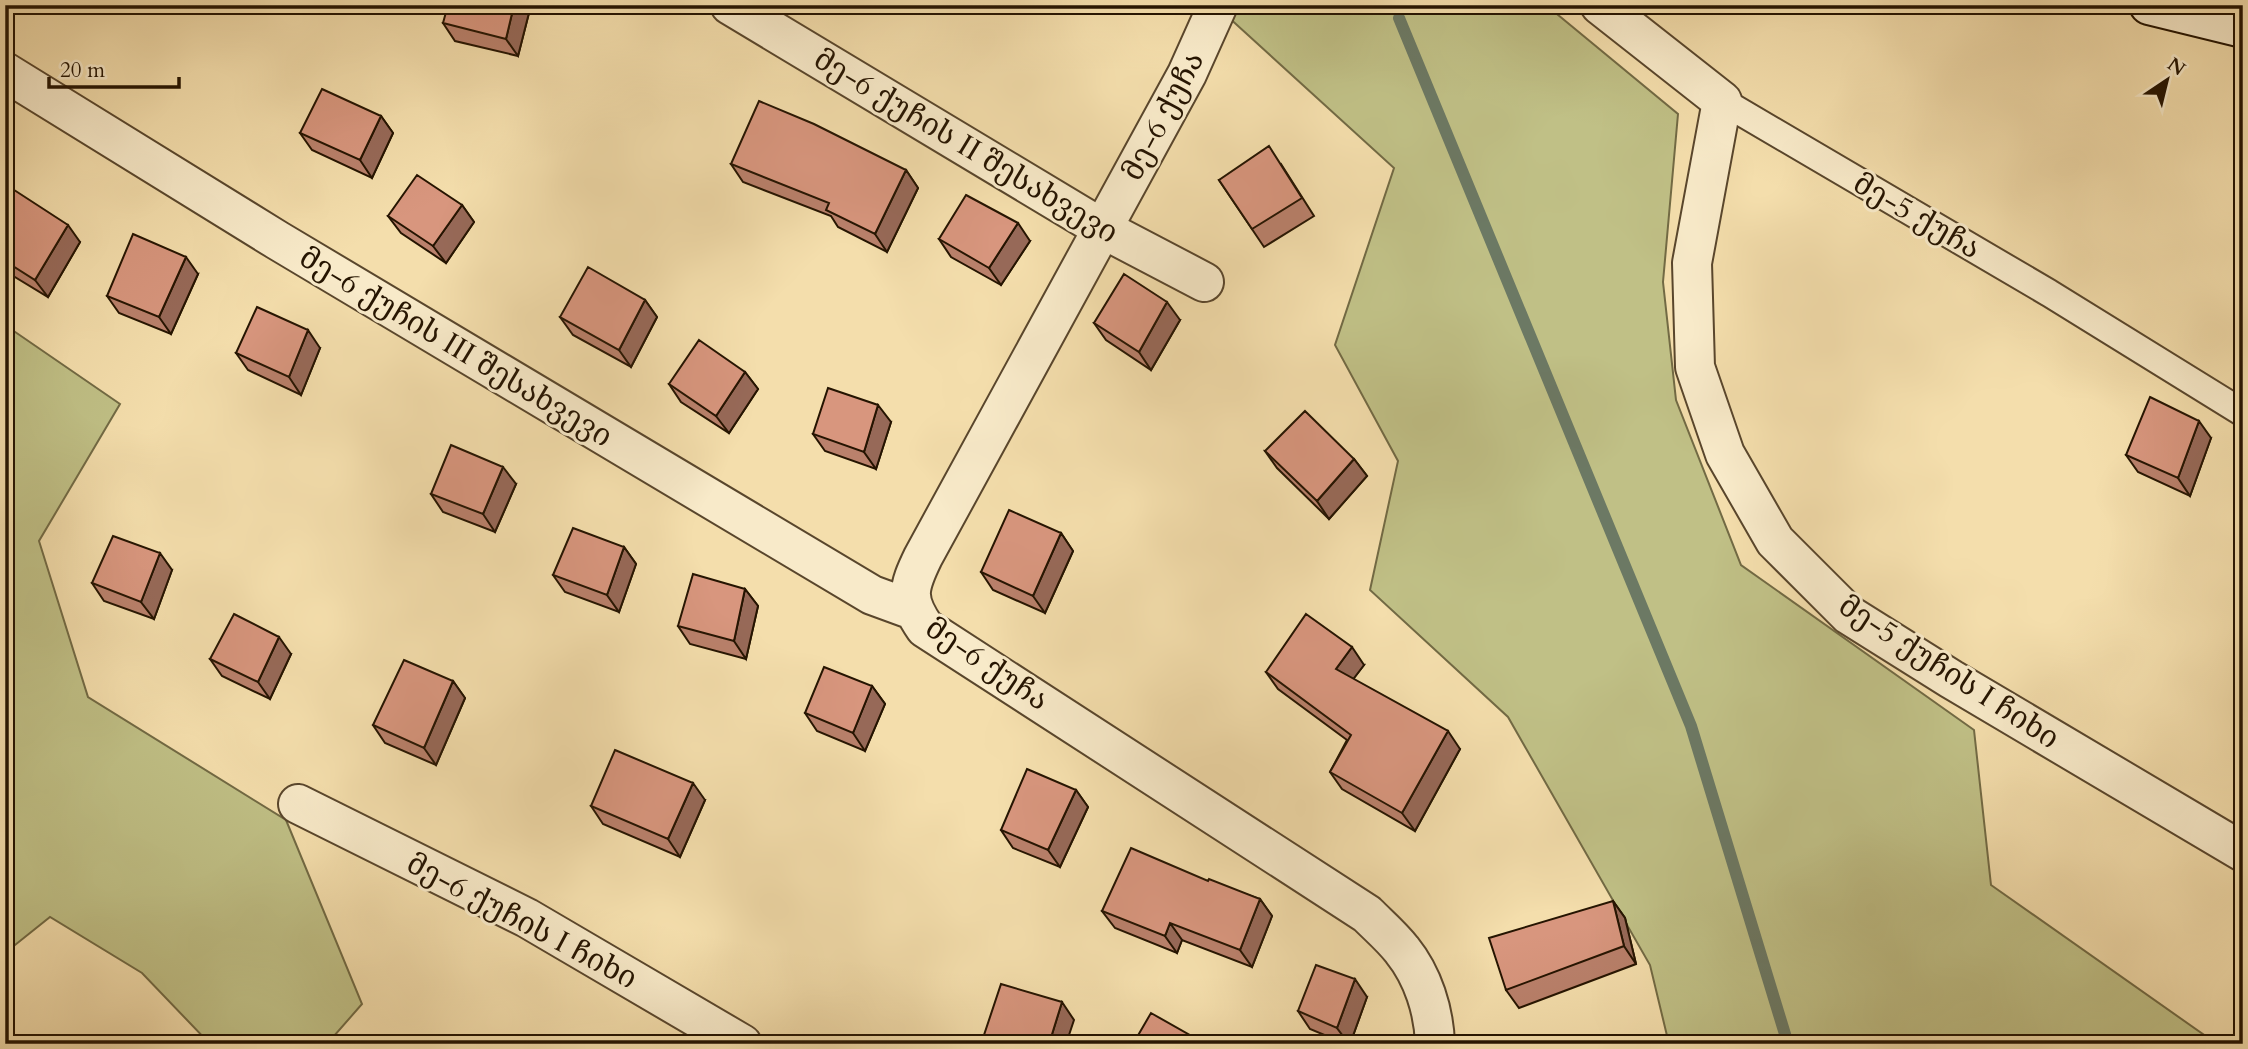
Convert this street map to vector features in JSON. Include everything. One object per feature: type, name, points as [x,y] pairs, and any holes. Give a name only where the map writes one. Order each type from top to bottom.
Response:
[{"type":"street","name":"მე-6 ქუჩის II შესახვევი","points":[[730,5],[1103,229],[1205,282]]},
{"type":"street","name":"მე-6 ქუჩა","points":[[1218,5],[1186,74],[923,557],[911,583],[913,610],[925,628],[1367,914],[1403,950],[1422,983],[1434,1023],[1435,1044]]},
{"type":"street","name":"მე-5 ქუჩა","points":[[1600,5],[1722,101]]},
{"type":"street","points":[[2157,7],[2243,28]]},
{"type":"street","name":"მე-6 ქუჩის III შესახვევი","points":[[5,72],[276,240],[872,595],[913,610]]},
{"type":"street","name":"მე-5 ქუჩის I ჩიხი","points":[[1722,101],[1692,263],[1695,367],[1725,454],[1775,541],[1849,615],[1951,679],[2243,852]]},
{"type":"street","name":"მე-6 ქუჩის I ჩიხი","points":[[298,804],[527,918],[742,1044]]},
{"type":"lane","name":"მე-5 ქუჩა","points":[[1722,101],[2049,293],[2243,413]]},
{"type":"green space","points":[[1231,5],[1546,5],[1678,114],[1663,282],[1676,400],[1741,565],[1974,730],[1991,885],[2217,1044],[1669,1044],[1650,965],[1508,717],[1370,590],[1398,461],[1335,345],[1394,168],[1226,15]]},
{"type":"green space","points":[[5,325],[120,404],[39,541],[88,697],[286,820],[362,1004],[327,1044],[210,1044],[142,973],[50,917],[5,953]]},
{"type":"building","points":[[448,5],[514,5],[506,39],[443,23]]},
{"type":"building","points":[[322,89],[381,116],[360,160],[300,133]]},
{"type":"building","points":[[759,101],[814,124],[906,170],[875,234],[826,210],[829,203],[731,164]]},
{"type":"building","points":[[1269,146],[1302,198],[1252,229],[1219,180]]},
{"type":"building","points":[[417,175],[462,205],[433,246],[388,216]]},
{"type":"building","points":[[8,186],[68,225],[35,280],[5,261],[5,191]]},
{"type":"building","points":[[966,195],[1018,223],[989,268],[939,239]]},
{"type":"building","points":[[133,234],[186,257],[159,317],[107,296]]},
{"type":"building","points":[[588,267],[645,300],[619,350],[560,317]]},
{"type":"building","points":[[1124,274],[1167,302],[1139,352],[1094,323]]},
{"type":"building","points":[[257,307],[308,330],[289,377],[236,353]]},
{"type":"building","points":[[699,340],[745,372],[716,416],[669,384]]},
{"type":"building","points":[[828,388],[878,405],[864,452],[813,434]]},
{"type":"building","points":[[2150,397],[2199,421],[2178,478],[2126,455]]},
{"type":"building","points":[[1305,411],[1354,459],[1317,501],[1265,451]]},
{"type":"building","points":[[451,445],[503,467],[483,514],[431,494]]},
{"type":"building","points":[[1009,510],[1061,533],[1033,596],[981,572]]},
{"type":"building","points":[[573,528],[624,547],[607,595],[553,575]]},
{"type":"building","points":[[113,536],[160,553],[141,602],[92,583]]},
{"type":"building","points":[[693,574],[745,589],[734,641],[678,626]]},
{"type":"building","points":[[234,614],[279,637],[258,682],[210,659]]},
{"type":"building","points":[[1306,614],[1352,647],[1336,669],[1448,731],[1402,813],[1330,772],[1351,735],[1266,672]]},
{"type":"building","points":[[404,660],[453,681],[424,748],[373,725]]},
{"type":"building","points":[[824,667],[872,686],[853,733],[805,713]]},
{"type":"building","points":[[615,750],[693,783],[668,839],[591,806]]},
{"type":"building","points":[[1027,769],[1076,790],[1048,850],[1001,830]]},
{"type":"building","points":[[1131,848],[1208,881],[1209,879],[1260,899],[1240,950],[1170,923],[1165,936],[1102,911]]},
{"type":"building","points":[[1613,901],[1624,946],[1506,990],[1489,938]]},
{"type":"building","points":[[1316,965],[1355,979],[1337,1028],[1298,1011]]},
{"type":"building","points":[[1001,984],[1062,1002],[1049,1044],[981,1044]]},
{"type":"building","points":[[1151,1013],[1195,1038],[1193,1044],[1133,1044]]},
{"type":"waterway","points":[[1399,18],[1691,726],[1788,1044]]}]
